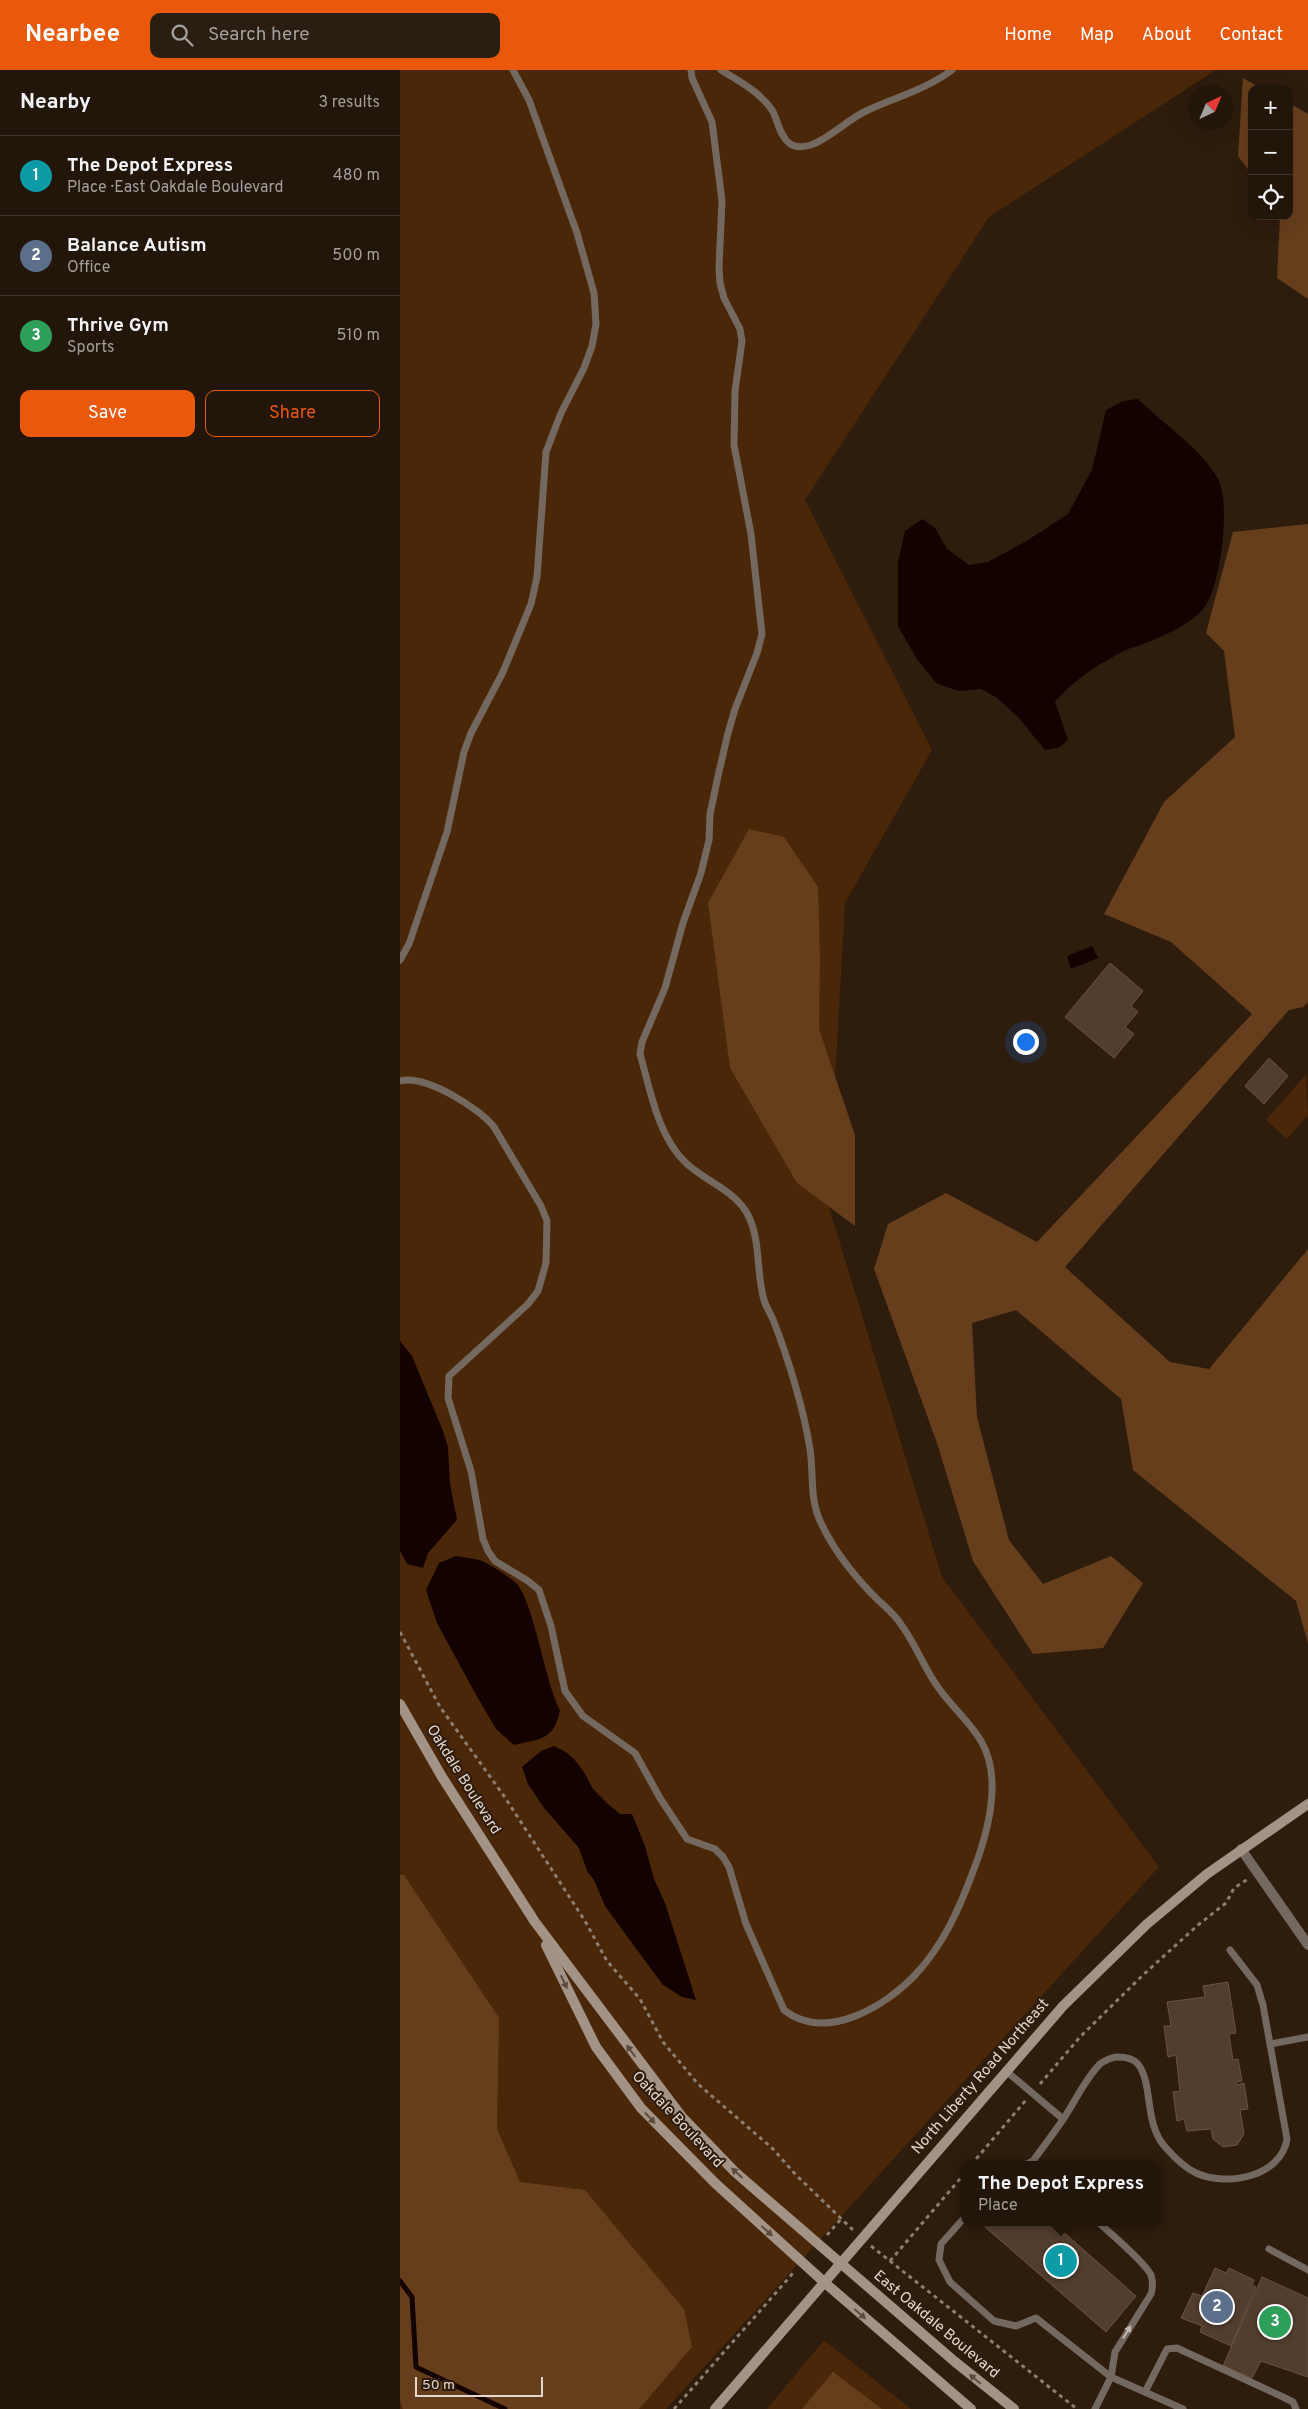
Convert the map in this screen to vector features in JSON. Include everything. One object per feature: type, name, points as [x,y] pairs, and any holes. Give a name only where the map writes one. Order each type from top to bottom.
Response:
[{"type":"main road","name":"Oakdale Boulevard","points":[[400,1704],[442,1777],[536,1922],[682,2117],[735,2172],[840,2263]]},
{"type":"main road","name":"North Liberty Road Northeast","points":[[715,2409],[1063,2006],[1118,1950],[1201,1879],[1241,1849],[1308,1804]]},
{"type":"main road","name":"Oakdale Boulevard","points":[[536,1922],[596,2048],[641,2108],[715,2183],[824,2282]]},
{"type":"main road","name":"East Oakdale Boulevard","points":[[840,2263],[954,2361],[1014,2409]]},
{"type":"main road","points":[[824,2282],[971,2409]]},
{"type":"street","points":[[1241,1849],[1305,1935],[1308,1945]]},
{"type":"lane","points":[[400,960],[409,944],[447,832],[466,746],[504,672],[531,604],[537,577],[546,452],[558,420],[584,368],[592,346],[596,324],[594,293],[577,233],[529,100],[513,70]]},
{"type":"lane","points":[[402,1079],[420,1082],[437,1088],[474,1107],[486,1116],[541,1206],[547,1221],[546,1263],[538,1291],[528,1304],[492,1339],[458,1367],[450,1376],[447,1386],[448,1398],[471,1471],[483,1538],[488,1551],[495,1561],[540,1590],[551,1626],[565,1691],[573,1705],[583,1716],[635,1753],[665,1806],[687,1839],[715,1849],[723,1857],[729,1867],[746,1924],[784,2010],[793,2017],[805,2021],[835,2022],[879,2004],[906,1984],[920,1970],[932,1955],[959,1908],[980,1855],[990,1814],[992,1789],[990,1765],[984,1745],[930,1677],[901,1624],[854,1574],[840,1556],[820,1523],[811,1486],[810,1450],[804,1419],[774,1322],[765,1303],[760,1284],[759,1251],[749,1217],[741,1203],[687,1164],[678,1153],[662,1124],[640,1054],[642,1042],[665,988],[683,923],[701,872],[709,840],[710,814],[728,733],[762,634],[762,615],[734,445],[735,391],[742,341],[740,329],[724,298],[720,283],[722,201],[719,164],[712,122],[692,78],[691,70]]},
{"type":"lane","points":[[721,70],[753,90],[772,110],[782,135],[789,144],[802,147],[813,145],[866,112],[920,88],[952,70]]},
{"type":"lane","points":[[1036,2161],[1090,2076],[1102,2063],[1115,2057],[1129,2058],[1138,2063],[1143,2075],[1156,2135],[1165,2148],[1179,2162],[1196,2173],[1217,2179],[1241,2178],[1256,2174],[1278,2159],[1285,2149],[1287,2138],[1264,2006],[1257,1985],[1230,1950]]},
{"type":"lane","points":[[1270,2044],[1308,2037]]},
{"type":"lane","points":[[1006,2072],[1064,2119]]},
{"type":"lane","points":[[961,2222],[941,2244],[939,2260],[950,2282],[994,2320],[1016,2326],[1036,2318],[1111,2377],[1183,2409]]},
{"type":"lane","points":[[1095,2409],[1111,2377],[1115,2352],[1151,2294],[1153,2286],[1151,2274],[1102,2226]]},
{"type":"lane","points":[[1269,2249],[1308,2270]]},
{"type":"lane","points":[[1144,2392],[1167,2349],[1176,2348],[1294,2402],[1296,2409]]},
{"type":"path","points":[[400,1632],[440,1707],[504,1796],[585,1921],[607,1961],[640,1999],[663,2042],[698,2084],[772,2148],[796,2175],[861,2238],[1077,2409]]},
{"type":"path","points":[[975,2161],[1080,2037],[1198,1925],[1226,1902],[1234,1888],[1257,1872]]},
{"type":"path","points":[[890,2261],[961,2178]]},
{"type":"path","points":[[819,2244],[841,2219]]},
{"type":"path","points":[[674,2409],[802,2263]]},
{"type":"shaded area","points":[[400,70],[1216,70],[1193,85],[1188,85],[1188,88],[989,217],[805,500],[932,750],[845,903],[828,1204],[942,1577],[1159,1867],[666,2409],[400,2409]]},
{"type":"shaded area","points":[[1243,78],[1255,85],[1248,85],[1248,170],[1238,156]]},
{"type":"shaded area","points":[[1293,105],[1308,114],[1308,299],[1277,278],[1280,220],[1293,220]]},
{"type":"shaded area","points":[[1138,399],[1192,447],[1211,468],[1218,479],[1222,491],[1224,525],[1215,582],[1204,608],[1190,621],[1166,635],[1128,649],[1109,659],[1070,686],[1055,702],[1068,740],[1058,748],[1045,750],[1018,717],[996,697],[981,689],[958,691],[936,683],[917,659],[898,626],[898,562],[905,531],[922,519],[935,528],[947,549],[969,565],[988,562],[1025,542],[1068,514],[1092,470],[1106,410],[1123,401]]},
{"type":"shaded area","points":[[1308,524],[1308,1002],[1303,1007],[1289,1010],[1065,1267],[1170,1362],[1209,1369],[1308,1249],[1308,1643],[1296,1601],[1133,1470],[1121,1399],[1016,1310],[972,1323],[977,1417],[1009,1540],[1043,1584],[1111,1556],[1143,1583],[1103,1648],[1033,1654],[973,1561],[937,1443],[874,1269],[888,1224],[946,1193],[1037,1242],[1252,1014],[1171,942],[1104,914],[1164,802],[1235,737],[1224,651],[1206,633],[1233,532]]},
{"type":"shaded area","points":[[749,829],[784,837],[818,887],[819,1029],[855,1135],[855,1226],[797,1183],[730,1068],[708,903]]},
{"type":"shaded area","points":[[1092,946],[1098,958],[1071,969],[1067,956]]},
{"type":"shaded area","points":[[1306,1074],[1308,1115],[1287,1139],[1266,1120]]},
{"type":"shaded area","points":[[400,1341],[412,1356],[443,1431],[448,1447],[450,1484],[457,1520],[428,1553],[423,1568],[407,1564],[400,1551]]},
{"type":"shaded area","points":[[456,1556],[483,1561],[497,1569],[515,1582],[528,1605],[549,1681],[560,1710],[550,1733],[539,1739],[514,1745],[496,1729],[437,1623],[426,1590],[439,1563]]},
{"type":"shaded area","points":[[554,1746],[566,1752],[574,1759],[593,1789],[608,1804],[620,1814],[632,1814],[645,1846],[654,1879],[665,1903],[696,2000],[682,1997],[663,1985],[605,1906],[594,1880],[587,1871],[579,1848],[544,1808],[528,1784],[522,1767],[541,1751]]},
{"type":"shaded area","points":[[400,1875],[404,1875],[499,2018],[497,2129],[520,2182],[585,2190],[684,2309],[692,2347],[639,2409],[403,2409],[400,2400]]},
{"type":"shaded area","points":[[824,2340],[911,2409],[767,2409]]},
{"type":"shaded area","points":[[833,2372],[882,2409],[802,2409]]},
{"type":"building","points":[[1110,963],[1143,991],[1131,1006],[1138,1012],[1125,1027],[1134,1034],[1114,1058],[1065,1017]]},
{"type":"building","points":[[1269,1058],[1288,1076],[1264,1104],[1245,1086]]},
{"type":"building","points":[[1228,1982],[1236,2033],[1229,2034],[1233,2060],[1238,2059],[1242,2081],[1236,2082],[1237,2085],[1244,2083],[1248,2109],[1240,2110],[1244,2134],[1237,2145],[1223,2147],[1213,2139],[1211,2129],[1187,2131],[1184,2119],[1177,2121],[1173,2092],[1180,2091],[1176,2055],[1168,2057],[1164,2026],[1171,2026],[1167,2002],[1205,1997],[1203,1986]]},
{"type":"building","points":[[1057,2226],[1136,2296],[1106,2332],[985,2227]]},
{"type":"building","points":[[1215,2268],[1226,2273],[1229,2268],[1254,2280],[1252,2285],[1256,2287],[1231,2346],[1200,2332],[1202,2326],[1181,2318],[1193,2293],[1202,2296]]},
{"type":"building","points":[[1262,2277],[1308,2298],[1308,2377],[1261,2361],[1252,2378],[1223,2366]]},
{"type":"waterway","points":[[400,2281],[412,2297],[416,2367],[505,2409]]},
{"type":"place","name":"The Depot Express","points":[[1061,2261]]},
{"type":"place","name":"Balance Autism","points":[[1217,2307]]},
{"type":"place","name":"Thrive Gym","points":[[1275,2322]]}]
